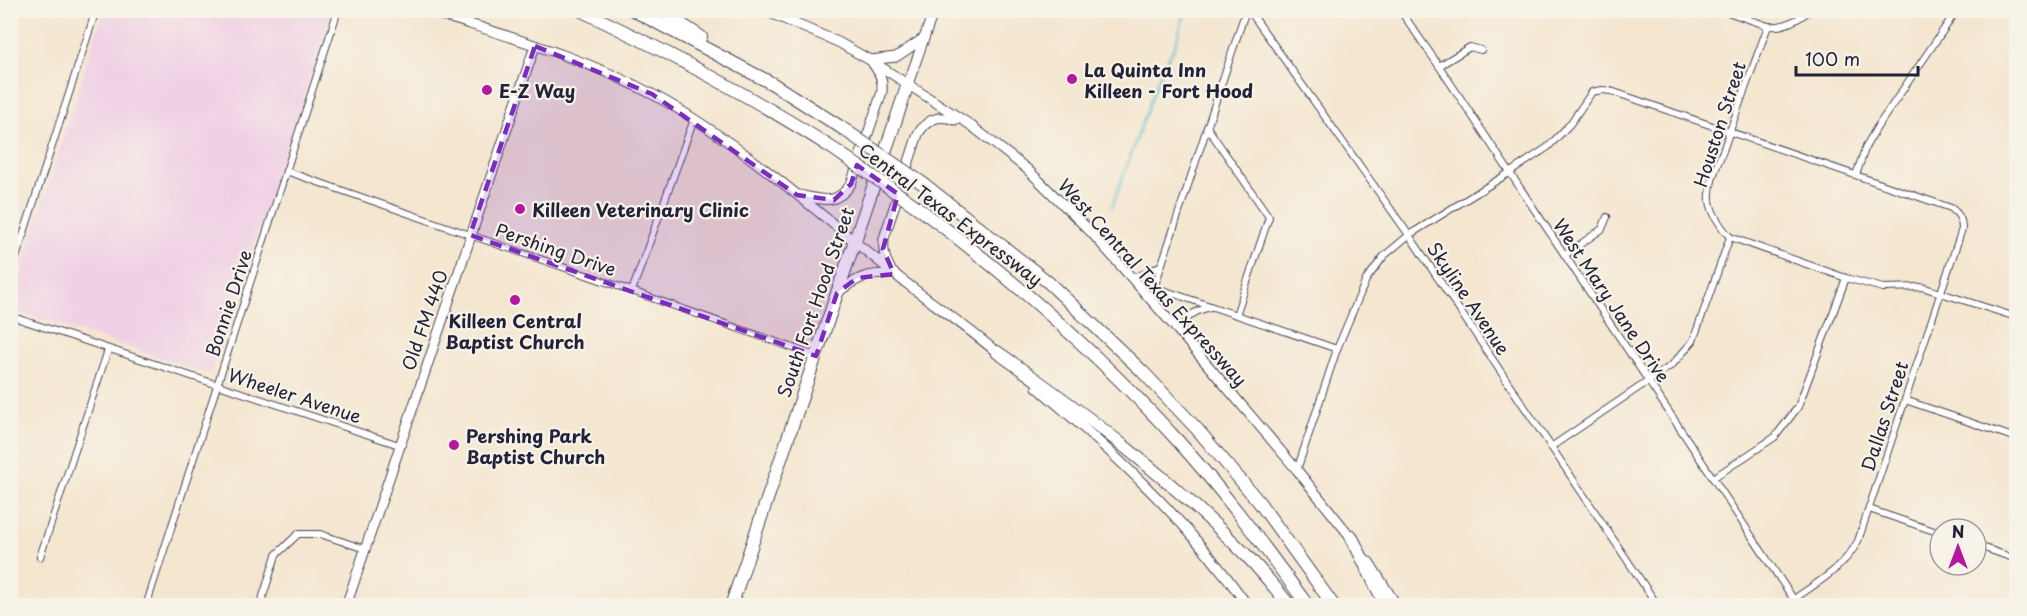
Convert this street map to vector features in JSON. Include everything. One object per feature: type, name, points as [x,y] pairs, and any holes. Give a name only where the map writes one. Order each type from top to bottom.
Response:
[{"type":"highway","name":"Central Texas Expressway","points":[[580,10],[722,81],[835,150],[917,207],[1027,293],[1120,381],[1179,442],[1250,526],[1308,606]]},
{"type":"highway","name":"Central Texas Expressway","points":[[633,10],[773,84],[842,128],[925,185],[1048,282],[1142,371],[1197,429],[1258,502],[1334,606]]},
{"type":"highway","points":[[660,10],[773,84]]},
{"type":"highway","name":"South Fort Hood Street","points":[[731,606],[908,84]]},
{"type":"highway","points":[[997,352],[1064,399],[1180,493],[1246,555],[1290,606]]},
{"type":"highway","points":[[1350,536],[1386,606]]},
{"type":"main road","points":[[426,10],[589,65],[652,94],[742,152],[894,274],[997,352],[1120,459],[1190,532],[1248,606]]},
{"type":"main road","name":"West Central Texas Expressway","points":[[763,10],[838,42],[870,60],[969,124],[1027,169],[1091,232],[1297,470],[1350,536],[1397,606]]},
{"type":"main road","name":"South Fort Hood Street","points":[[908,84],[934,10]]},
{"type":"main road","points":[[870,60],[896,57],[924,38]]},
{"type":"main road","name":"Old FM 440","points":[[346,606],[535,46]]},
{"type":"main road","points":[[797,195],[834,200],[844,194],[851,184],[882,92],[883,82],[880,73],[870,60]]},
{"type":"main road","points":[[894,274],[886,261],[883,249],[884,237],[918,134],[924,123],[934,118],[945,116],[969,124]]},
{"type":"main road","points":[[837,292],[857,278],[873,273],[894,274]]},
{"type":"street","points":[[10,276],[96,10]]},
{"type":"street","name":"Bonnie Drive","points":[[146,606],[338,10]]},
{"type":"street","points":[[1150,300],[1247,10]]},
{"type":"street","name":"Skyline Avenue","points":[[1247,10],[1409,235],[1658,606]]},
{"type":"street","name":"West Mary Jane Drive","points":[[1400,10],[1798,606]]},
{"type":"street","points":[[1722,10],[1776,27],[1798,20],[1810,10]]},
{"type":"street","points":[[1297,470],[1337,349],[1366,280],[1384,255],[1409,235],[1548,147],[1570,124],[1592,92],[1611,91],[1856,175],[1866,146],[1876,129],[1957,10]]},
{"type":"street","name":"Houston Street","points":[[1730,237],[1721,228],[1713,213],[1710,201],[1711,184],[1768,26]]},
{"type":"street","points":[[1439,66],[1470,48],[1481,50]]},
{"type":"street","points":[[2016,99],[2016,112]]},
{"type":"street","points":[[632,291],[694,119]]},
{"type":"street","points":[[1207,127],[1269,218],[1236,315]]},
{"type":"street","name":"Pershing Drive","points":[[286,171],[816,356]]},
{"type":"street","name":"Dallas Street","points":[[1794,599],[1838,568],[1852,553],[1869,509],[1962,229],[1960,216],[1951,208],[1856,175]]},
{"type":"street","points":[[1564,255],[1602,229],[1607,218]]},
{"type":"street","points":[[1551,447],[1672,365],[1693,341],[1730,237],[1846,278],[1883,288],[1922,287],[2016,317]]},
{"type":"street","points":[[1129,276],[1145,274],[1161,265]]},
{"type":"street","points":[[1713,478],[1775,437],[1798,407],[1846,278]]},
{"type":"street","points":[[1154,287],[1337,349]]},
{"type":"street","points":[[1182,335],[1182,325],[1187,318],[1197,310],[1211,307]]},
{"type":"street","name":"Wheeler Avenue","points":[[10,316],[399,445]]},
{"type":"street","points":[[40,557],[108,350]]},
{"type":"street","points":[[1905,400],[2016,438]]},
{"type":"street","points":[[1869,509],[1928,529]]},
{"type":"street","points":[[260,606],[276,555],[298,534],[320,534],[365,549]]},
{"type":"street","points":[[1988,549],[2016,559]]},
{"type":"highlighted area","points":[[535,46],[652,94],[797,195],[834,200],[851,184],[857,165],[898,194],[883,249],[894,274],[857,278],[837,293],[816,356],[470,235]]},
{"type":"shaded area","points":[[103,11],[333,11],[210,374],[11,309]]},
{"type":"waterway","points":[[1112,207],[1162,69],[1174,48],[1186,10]]},
{"type":"place","name":"La Quinta Inn Killeen - Fort Hood","points":[[1072,79]]},
{"type":"place","name":"E-Z Way","points":[[487,90]]},
{"type":"place","name":"Killeen Veterinary Clinic","points":[[520,209]]},
{"type":"place","name":"Killeen Central Baptist Church","points":[[515,300]]},
{"type":"place","name":"Pershing Park Baptist Church","points":[[454,445]]}]
